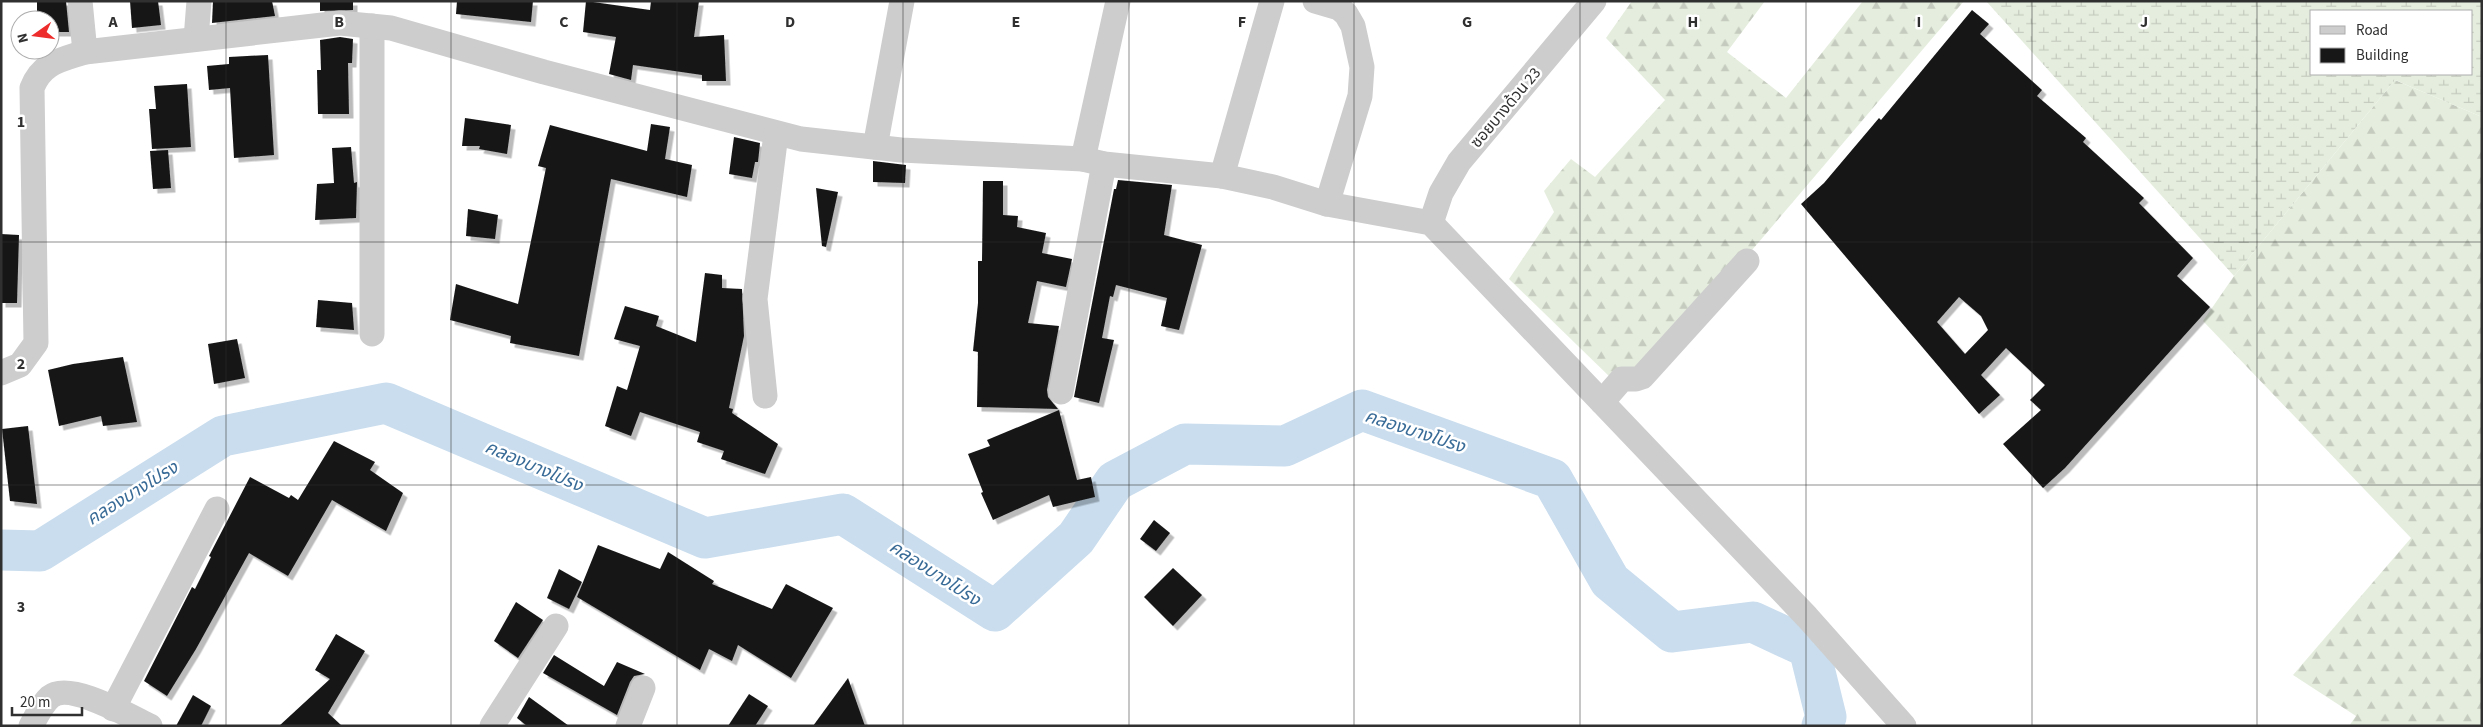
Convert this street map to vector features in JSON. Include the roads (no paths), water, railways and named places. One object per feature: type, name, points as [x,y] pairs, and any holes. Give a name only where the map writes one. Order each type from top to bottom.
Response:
[{"type":"street","points":[[80,1],[84,52]]},
{"type":"street","points":[[196,40],[199,1]]},
{"type":"street","points":[[875,147],[902,1]]},
{"type":"street","points":[[1061,392],[1118,1]]},
{"type":"street","points":[[1222,176],[1272,1]]},
{"type":"street","points":[[1315,1],[1339,8],[1346,14],[1352,26],[1362,67],[1360,96],[1327,204]]},
{"type":"street","name":"ซอยบางด้วน 23","points":[[1431,223],[1441,193],[1459,162],[1594,1]]},
{"type":"street","points":[[1,373],[20,365],[36,343],[32,88],[37,74],[53,62],[84,52],[340,23],[391,28],[776,134],[801,139],[901,150],[1094,161],[1222,176],[1273,187],[1327,204],[1431,223],[1808,617],[1904,726]]},
{"type":"street","points":[[372,26],[372,334]]},
{"type":"street","points":[[764,396],[755,299],[776,134]]},
{"type":"street","points":[[1602,402],[1622,378],[1636,380],[1642,377],[1747,261]]},
{"type":"street","points":[[112,709],[217,509]]},
{"type":"street","points":[[492,726],[556,626]]},
{"type":"street","points":[[628,726],[643,688]]},
{"type":"street","points":[[31,726],[50,697],[62,691],[78,694],[150,726]]},
{"type":"waterway","name":"คลองบางโปรง","points":[[1,550],[40,551],[223,436],[386,403],[705,538],[843,514],[995,611],[1076,538],[1115,481],[1185,444],[1285,446],[1362,410],[1552,479],[1610,581],[1672,632],[1753,622],[1809,648],[1826,717],[1822,726]]}]
